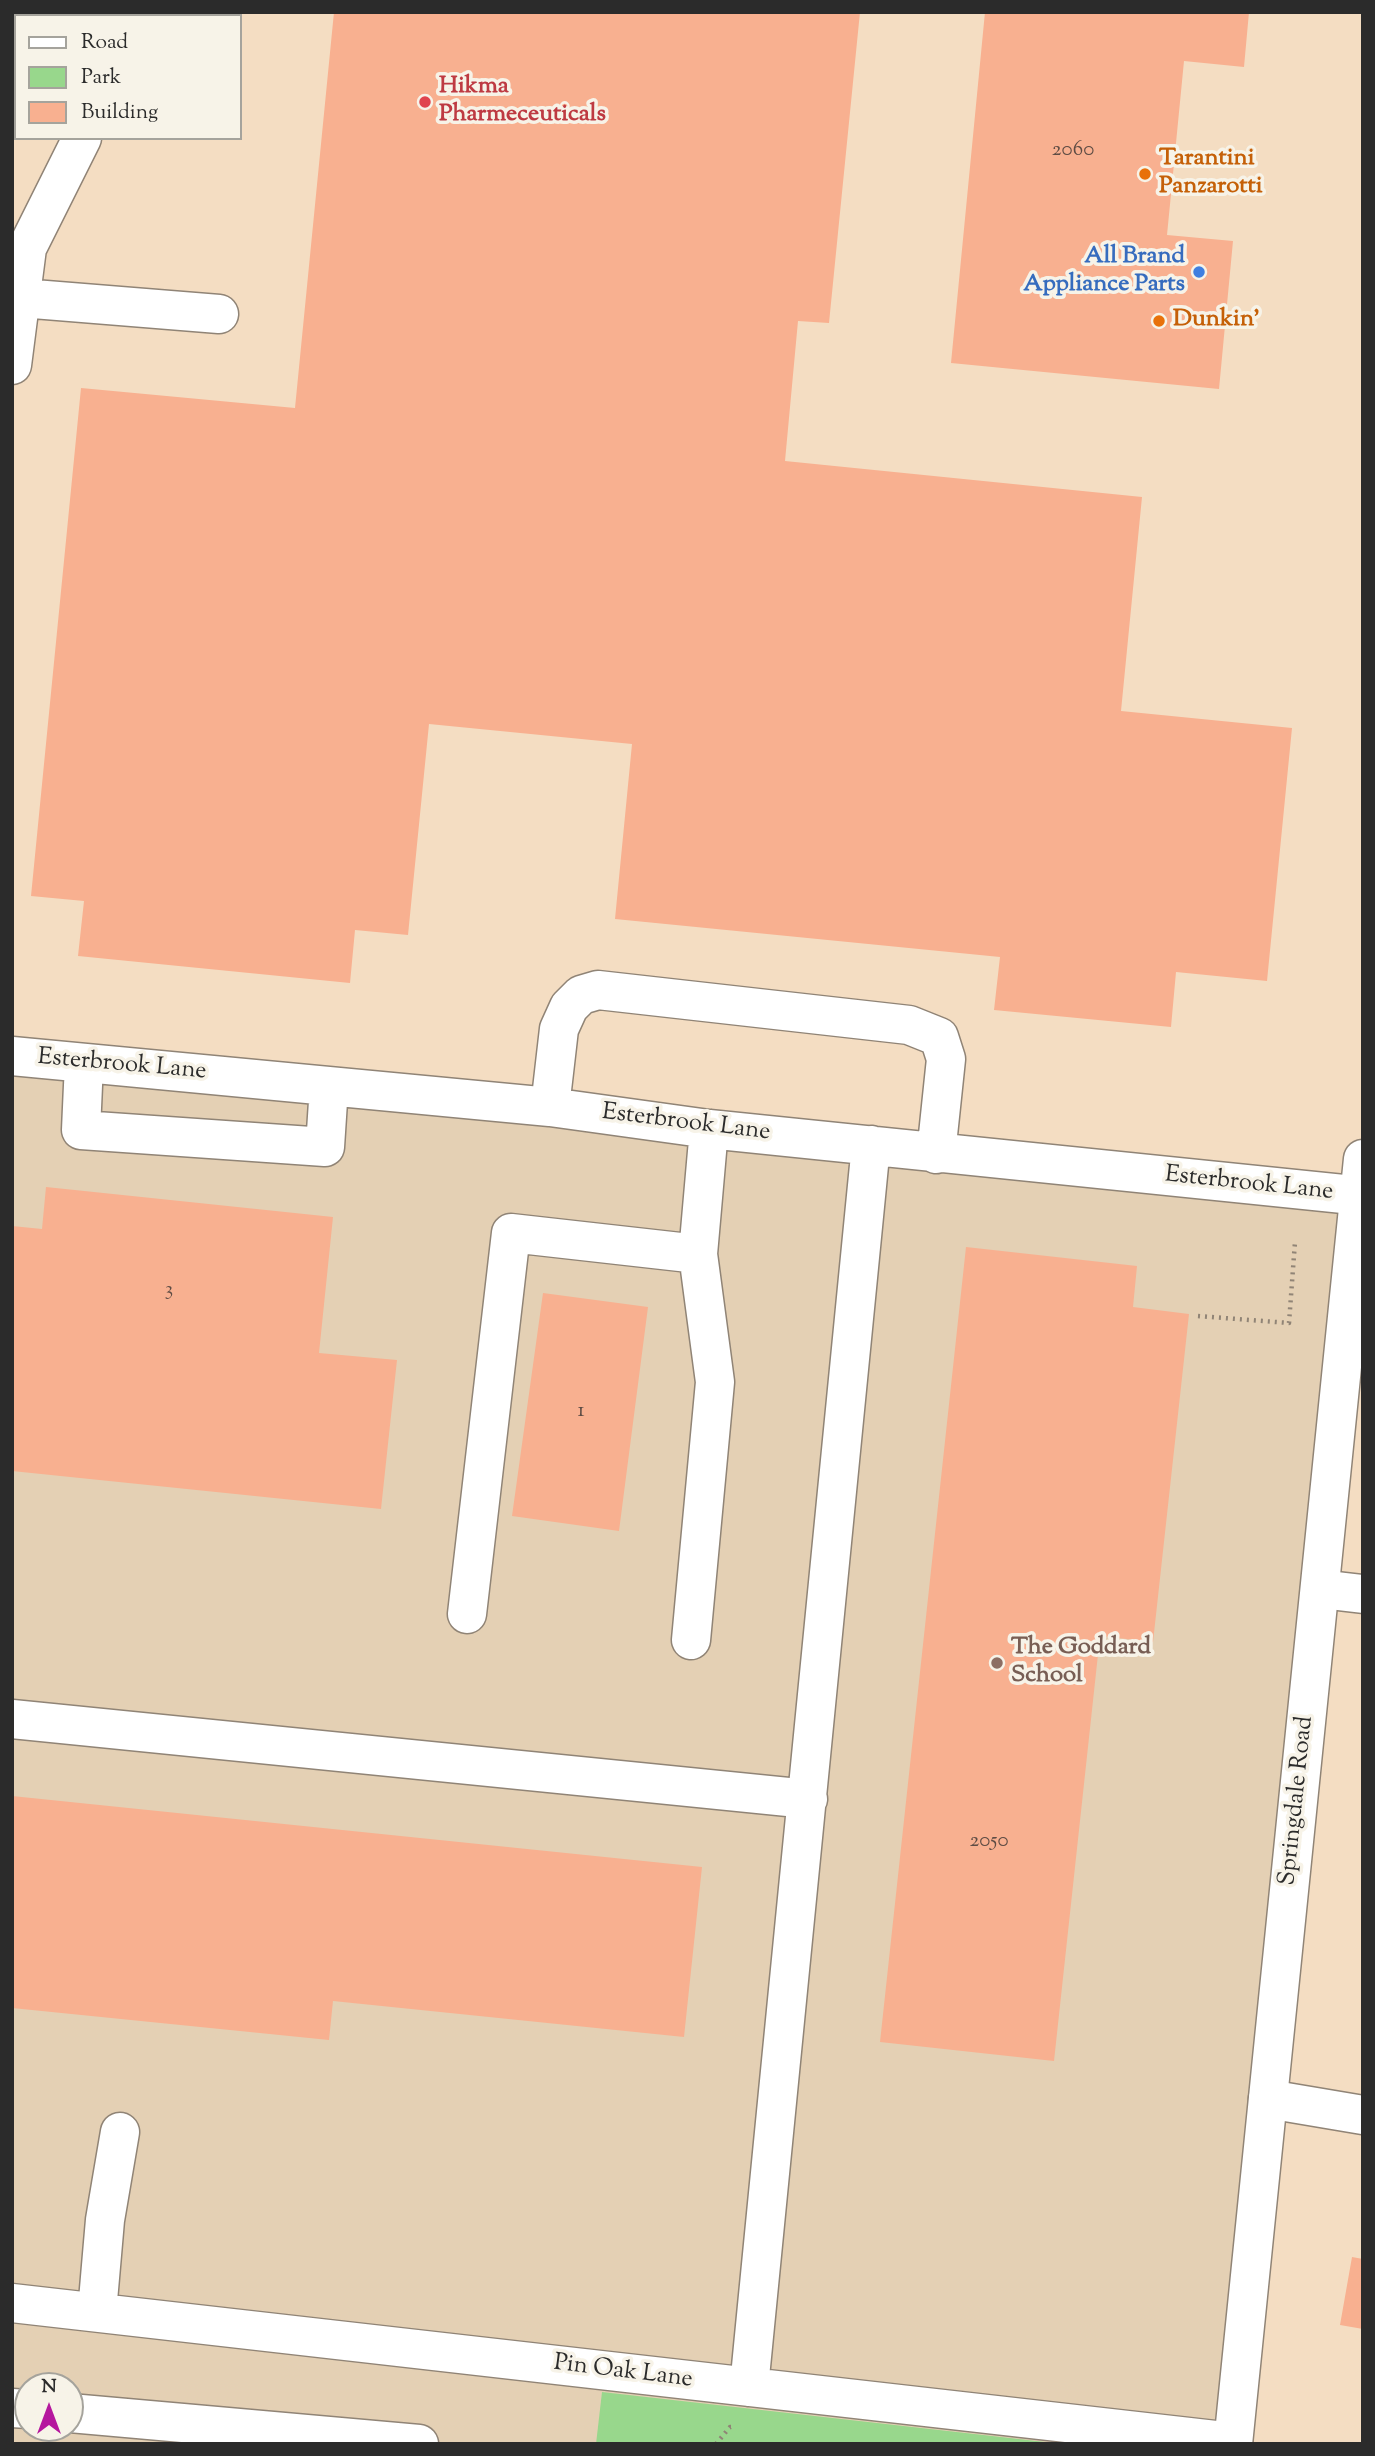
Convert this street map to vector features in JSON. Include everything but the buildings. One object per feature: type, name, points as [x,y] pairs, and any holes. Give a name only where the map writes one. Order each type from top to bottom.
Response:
[{"type":"street","points":[[12,365],[27,248],[81,140]]},
{"type":"street","points":[[21,298],[219,314]]},
{"type":"street","points":[[550,1107],[559,1029],[569,1007],[581,995],[598,990],[909,1025],[939,1037],[946,1059],[936,1154]]},
{"type":"street","name":"Esterbrook Lane","points":[[12,1056],[550,1107],[709,1129],[936,1154],[1361,1183]]},
{"type":"street","points":[[84,1063],[81,1130],[325,1147],[329,1086]]},
{"type":"street","points":[[691,1640],[715,1382],[698,1254],[709,1129]]},
{"type":"street","points":[[749,2387],[871,1145]]},
{"type":"street","name":"Springdale Road","points":[[1233,2443],[1361,1183]]},
{"type":"street","points":[[467,1614],[512,1233],[698,1254]]},
{"type":"street","points":[[1320,1588],[1363,1594]]},
{"type":"street","points":[[12,1720],[808,1799]]},
{"type":"street","points":[[1268,2099],[1363,2115]]},
{"type":"street","points":[[97,2312],[105,2220],[120,2132]]},
{"type":"street","name":"Pin Oak Lane","points":[[12,2303],[1233,2443]]},
{"type":"street","points":[[84,2414],[419,2444]]},
{"type":"path","points":[[1198,1315],[1289,1323],[1295,1242]]},
{"type":"shaded area","points":[[12,1057],[1359,1196],[1232,2444],[12,2444]]},
{"type":"green space","points":[[602,2392],[1063,2444],[596,2444]]},
{"type":"place","name":"Hikma Pharmeceuticals","points":[[425,102]]},
{"type":"place","name":"Tarantini Panzarotti","points":[[1145,174]]},
{"type":"place","name":"All Brand Appliance Parts","points":[[1199,272]]},
{"type":"place","name":"Dunkin'","points":[[1159,321]]},
{"type":"place","name":"The Goddard School","points":[[997,1663]]}]
